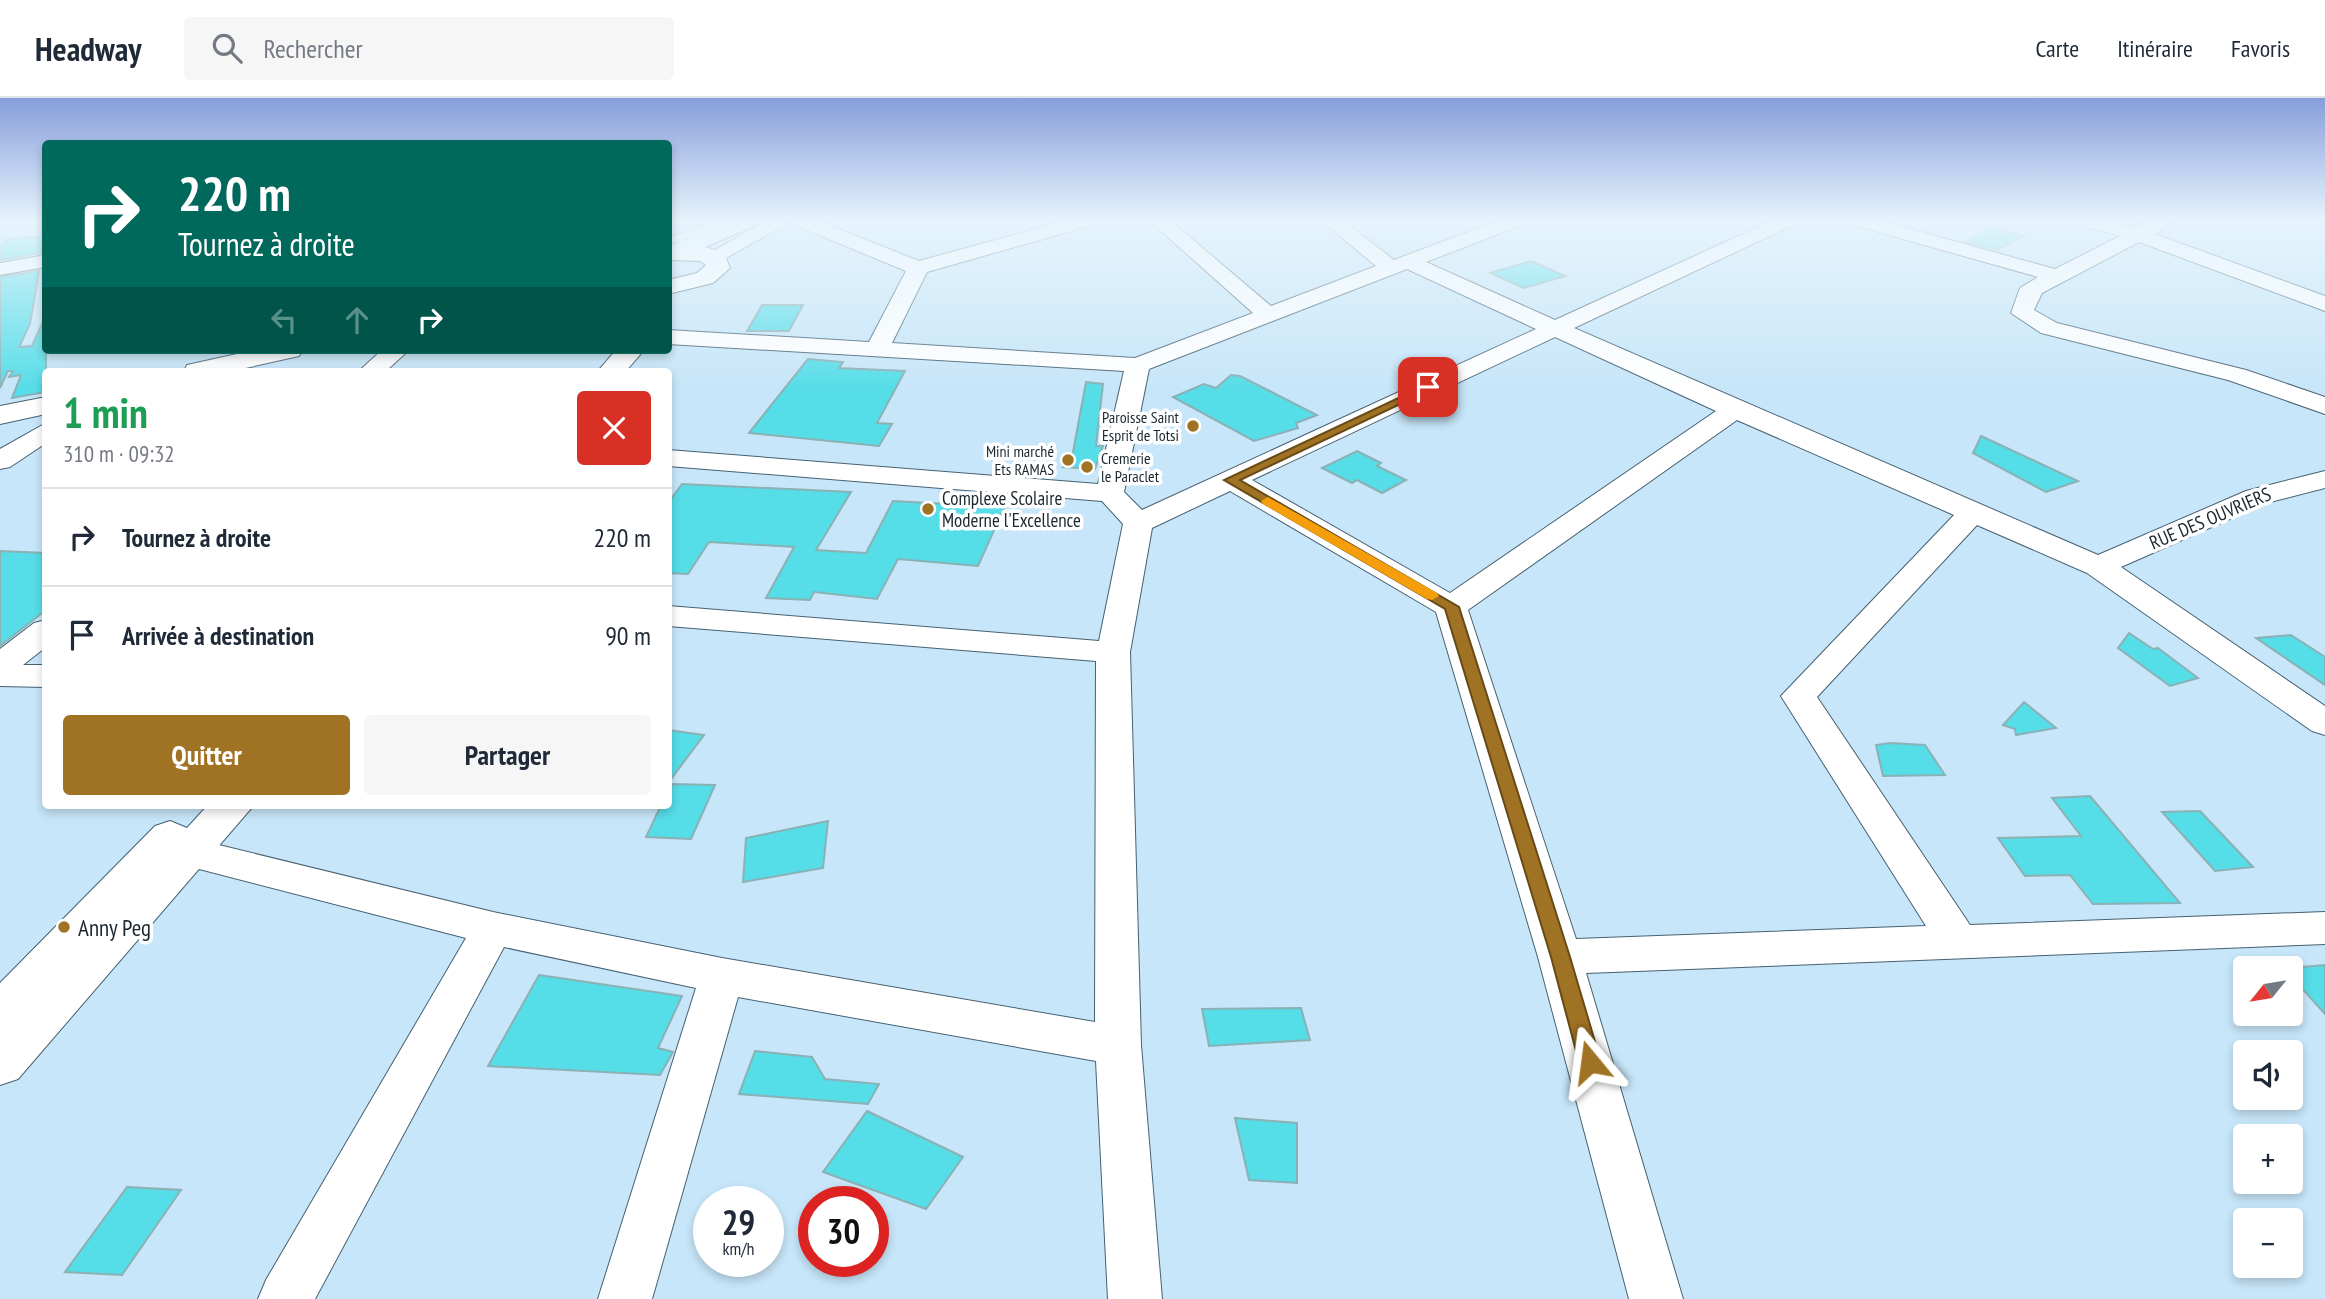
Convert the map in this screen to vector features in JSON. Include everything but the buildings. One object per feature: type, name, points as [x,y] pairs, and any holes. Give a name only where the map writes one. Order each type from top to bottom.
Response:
[{"type":"main road","points":[[672,294],[695,278]]},
{"type":"main road","points":[[210,368],[272,354]]},
{"type":"main road","points":[[614,368],[627,354]]},
{"type":"main road","points":[[0,415],[42,406]]},
{"type":"main road","points":[[0,1016],[196,809]]},
{"type":"main road","points":[[0,1063],[229,809]]},
{"type":"street","points":[[877,349],[913,278]]},
{"type":"street","points":[[1225,278],[1268,315]]},
{"type":"street","points":[[672,337],[1138,365],[1362,278]]},
{"type":"street","points":[[1431,278],[2098,566],[2325,723]]},
{"type":"street","points":[[1138,523],[1662,278]]},
{"type":"street","points":[[2050,278],[2028,293],[2022,313],[2036,323],[2237,374],[2325,406]]},
{"type":"street","points":[[2256,278],[2325,304]]},
{"type":"street","points":[[2300,278],[2325,282]]},
{"type":"street","points":[[375,368],[392,354]]},
{"type":"street","points":[[1110,493],[1138,365]]},
{"type":"street","points":[[1451,607],[1735,410]]},
{"type":"street","points":[[0,461],[42,433]]},
{"type":"street","points":[[672,458],[1110,493],[1138,523]]},
{"type":"street","name":"RUE DES OUVRIERS","points":[[2098,566],[2256,498],[2325,479]]},
{"type":"street","points":[[1231,480],[1451,607],[1560,957],[1656,1299]]},
{"type":"street","points":[[1958,941],[1798,696],[1973,512]]},
{"type":"street","points":[[1135,1299],[1118,1045],[1113,652],[1138,523]]},
{"type":"street","points":[[672,616],[1113,652]]},
{"type":"street","points":[[0,666],[42,633]]},
{"type":"street","points":[[0,675],[42,677]]},
{"type":"street","points":[[190,853],[493,928],[722,976],[1118,1045]]},
{"type":"street","points":[[285,1299],[493,928]]},
{"type":"street","points":[[1560,957],[2325,929]]},
{"type":"street","points":[[625,1299],[722,976]]},
{"type":"slow traffic","points":[[1268,501],[1432,596]]},
{"type":"place","name":"Paroisse Saint Esprit de Totsi","points":[[1193,426]]},
{"type":"place","name":"Mini marché Ets RAMAS","points":[[1068,460]]},
{"type":"place","name":"Cremerie le Paraclet","points":[[1087,467]]},
{"type":"place","name":"Complexe Scolaire Moderne l'Excellence","points":[[928,509]]},
{"type":"place","name":"Anny Peg","points":[[64,927]]},
{"type":"route","points":[[1428,387],[1231,480],[1451,607],[1590,1062]]}]
